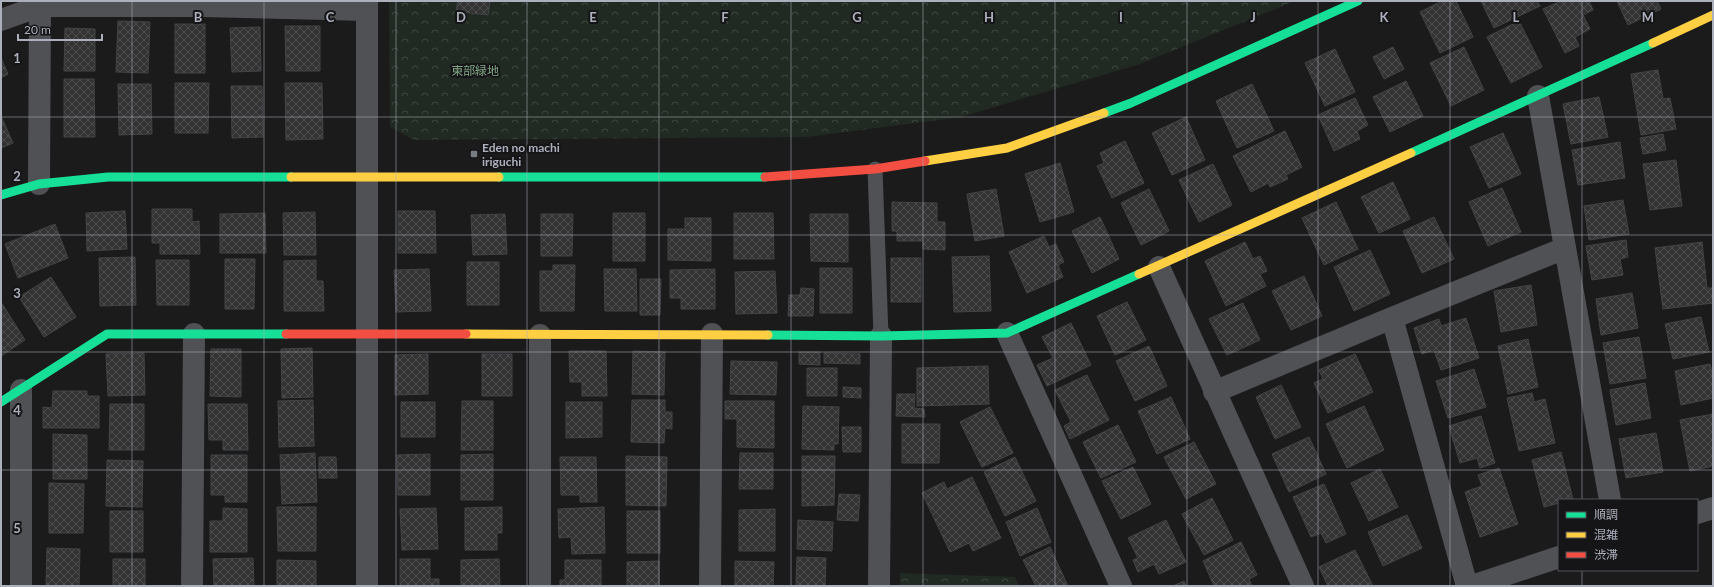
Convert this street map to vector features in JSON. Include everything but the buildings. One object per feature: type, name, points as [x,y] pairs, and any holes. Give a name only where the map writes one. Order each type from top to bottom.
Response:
[{"type":"street","points":[[1,195],[40,184],[108,177],[770,177],[875,169],[1007,148],[1131,103],[1358,1]]},
{"type":"street","points":[[40,3],[40,184]]},
{"type":"street","points":[[1,20],[40,3],[367,5],[367,586]]},
{"type":"street","points":[[1,402],[107,334],[712,334],[881,336],[1007,333],[1159,267],[1538,96],[1713,15]]},
{"type":"street","points":[[1538,96],[1610,499]]},
{"type":"street","points":[[1214,392],[1566,248]]},
{"type":"street","points":[[1159,267],[1214,392],[1303,586]]},
{"type":"street","points":[[1392,318],[1467,586]]},
{"type":"street","points":[[1007,333],[1121,586]]},
{"type":"street","points":[[192,586],[194,334]]},
{"type":"street","points":[[710,586],[712,334]]},
{"type":"street","points":[[540,335],[540,586]]},
{"type":"street","points":[[879,586],[881,336]]},
{"type":"street","points":[[21,390],[21,586]]},
{"type":"street","points":[[1698,513],[1713,508]]},
{"type":"street","points":[[1472,586],[1558,556]]},
{"type":"lane","points":[[875,169],[881,336]]},
{"type":"green space","name":"東部緑地","points":[[389,1],[1295,1],[1140,64],[961,117],[807,137],[414,140],[390,127]]},
{"type":"green space","points":[[900,573],[1015,577],[1019,586],[900,586]]},
{"type":"traffic: fast","points":[[1104,113],[1131,103],[1358,1]]},
{"type":"traffic: fast","points":[[1411,153],[1653,43]]},
{"type":"traffic: fast","points":[[1,195],[39,184],[108,177],[291,177]]},
{"type":"traffic: fast","points":[[499,177],[765,177]]},
{"type":"traffic: fast","points":[[768,335],[881,336],[1007,333],[1139,274]]},
{"type":"traffic: fast","points":[[1,402],[107,334],[286,334]]},
{"type":"traffic: slow","points":[[1653,43],[1713,15]]},
{"type":"traffic: slow","points":[[925,161],[1007,148],[1104,113]]},
{"type":"traffic: slow","points":[[1139,274],[1411,153]]},
{"type":"traffic: slow","points":[[291,177],[499,177]]},
{"type":"traffic: slow","points":[[466,334],[768,335]]},
{"type":"traffic: jam","points":[[765,177],[875,169],[925,161]]},
{"type":"traffic: jam","points":[[286,334],[466,334]]},
{"type":"place","name":"Eden no machi iriguchi","points":[[474,154]]}]
